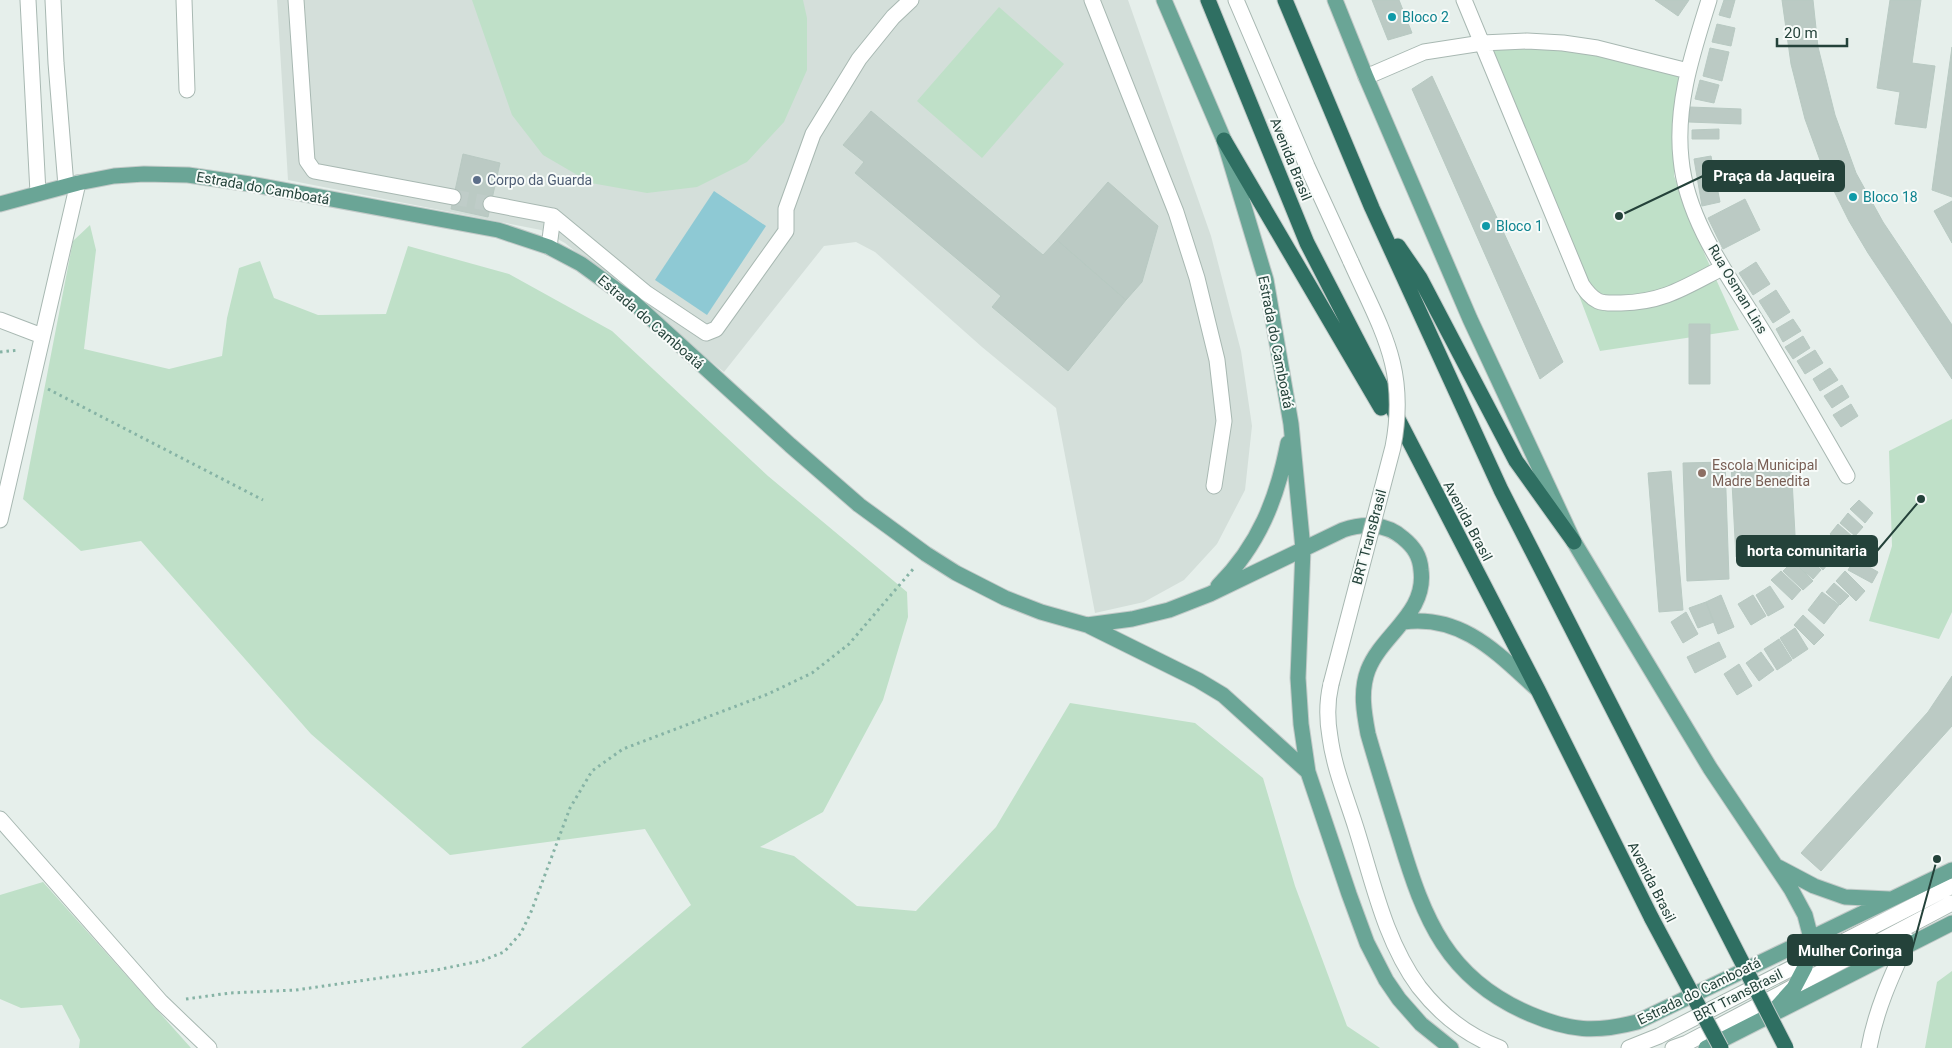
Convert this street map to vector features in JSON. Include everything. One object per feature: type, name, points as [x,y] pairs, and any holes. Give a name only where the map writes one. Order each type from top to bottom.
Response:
[{"type":"highway","name":"Avenida Brasil","points":[[1208,0],[1307,243],[1538,690],[1652,919],[1721,1048]]},
{"type":"highway","points":[[1286,0],[1372,208],[1501,490],[1786,1048]]},
{"type":"highway","points":[[1224,140],[1391,424],[1423,470]]},
{"type":"highway","points":[[1372,208],[1420,278],[1516,461],[1574,542]]},
{"type":"main road","points":[[1164,0],[1224,140]]},
{"type":"main road","points":[[1335,0],[1470,319],[1574,542],[1710,768],[1806,915],[1811,938],[1808,959],[1797,984],[1768,1017]]},
{"type":"main road","name":"Estrada do Camboatá","points":[[1224,140],[1266,280],[1291,424],[1303,549],[1298,678],[1301,724],[1308,772],[1358,919],[1367,943],[1386,980],[1399,1000],[1421,1024],[1451,1048]]},
{"type":"main road","name":"Estrada do Camboatá","points":[[0,204],[72,184],[114,176],[144,174],[188,175],[250,184],[498,230],[549,247],[588,269],[632,301],[859,505],[926,554],[956,573],[1006,598],[1041,612],[1087,625],[1198,680],[1223,695],[1308,772]]},
{"type":"main road","points":[[1210,594],[1230,574],[1258,533],[1274,500],[1283,468],[1291,424]]},
{"type":"main road","name":"Estrada do Camboatá","points":[[1087,625],[1132,619],[1169,610],[1210,594],[1357,525],[1370,524],[1387,528],[1401,536],[1414,547],[1420,562],[1422,578],[1420,596],[1403,622],[1375,655],[1368,672],[1364,693],[1364,712],[1368,734],[1416,891],[1428,919],[1450,955],[1486,989],[1518,1009],[1545,1021],[1571,1028],[1588,1030],[1605,1029],[1637,1022],[1952,870]]},
{"type":"main road","points":[[1403,622],[1433,621],[1450,625],[1472,635],[1493,650],[1538,690]]},
{"type":"main road","points":[[1775,865],[1814,886],[1846,897],[1891,899]]},
{"type":"main road","points":[[1706,1048],[1952,923]]},
{"type":"street","points":[[28,0],[38,193]]},
{"type":"street","points":[[0,520],[42,336],[72,184],[56,63],[53,0]]},
{"type":"street","points":[[184,0],[187,90]]},
{"type":"street","points":[[296,0],[307,161],[314,171],[453,197]]},
{"type":"street","points":[[491,204],[553,216],[646,293],[706,333],[716,329],[786,231],[786,209],[813,134],[858,59],[893,17],[911,0]]},
{"type":"street","points":[[1092,0],[1176,212],[1198,278],[1217,360],[1224,421],[1214,486]]},
{"type":"street","name":"BRT TransBrasil","points":[[1236,0],[1306,166],[1391,353],[1398,398],[1398,421],[1393,448],[1331,684],[1328,717],[1334,758],[1395,947],[1420,987],[1435,1005],[1452,1021],[1472,1034],[1500,1048]]},
{"type":"street","points":[[1464,0],[1582,285],[1590,296],[1598,301],[1609,303],[1651,300],[1668,296],[1722,268]]},
{"type":"street","name":"Rua Osman Lins","points":[[1709,0],[1684,87],[1680,122],[1682,172],[1692,206],[1722,268],[1764,334],[1847,476]]},
{"type":"street","points":[[1366,77],[1424,52],[1482,43],[1527,41],[1563,43],[1597,48],[1688,71]]},
{"type":"street","points":[[32,63],[56,63]]},
{"type":"street","points":[[549,247],[553,216]]},
{"type":"street","points":[[0,320],[42,336]]},
{"type":"street","points":[[0,819],[161,1002],[209,1048]]},
{"type":"street","name":"BRT TransBrasil","points":[[1629,1048],[1659,1036],[1952,886]]},
{"type":"street","name":"BRT TransBrasil","points":[[1673,1048],[1687,1043],[1952,903]]},
{"type":"street","points":[[1831,929],[1920,904]]},
{"type":"street","points":[[1869,1048],[1872,1030],[1884,993],[1915,922]]},
{"type":"path","points":[[32,380],[263,500]]},
{"type":"path","points":[[161,1002],[230,994],[296,990],[436,970],[480,961],[504,952],[521,933],[531,912],[570,808],[592,771],[623,749],[768,694],[812,673],[849,644],[926,554]]},
{"type":"shaded area","points":[[277,0],[1128,0],[1211,236],[1241,351],[1252,426],[1245,490],[1217,544],[1184,580],[1144,602],[1095,613],[1056,408],[982,347],[875,252],[856,242],[824,246],[724,372],[565,243],[541,230],[288,180]]},
{"type":"green space","points":[[472,0],[803,0],[807,18],[807,70],[784,122],[747,162],[697,187],[647,193],[591,183],[543,155],[512,115]]},
{"type":"green space","points":[[999,7],[1064,64],[982,158],[917,101]]},
{"type":"green space","points":[[1484,44],[1563,46],[1682,74],[1674,176],[1705,255],[1739,330],[1600,351]]},
{"type":"green space","points":[[90,225],[96,250],[84,349],[169,369],[222,356],[227,318],[239,268],[260,261],[274,298],[318,315],[386,314],[408,246],[509,274],[612,331],[768,476],[907,592],[908,617],[883,700],[823,812],[760,847],[794,856],[857,906],[916,911],[996,827],[1070,703],[1195,723],[1263,778],[1295,886],[1347,1026],[1380,1048],[521,1048],[691,905],[645,829],[450,855],[311,734],[141,541],[81,551],[23,499],[73,241]]},
{"type":"green space","points":[[1952,419],[1952,612],[1939,639],[1869,621],[1892,546],[1889,451]]},
{"type":"green space","points":[[43,882],[191,1048],[79,1048],[80,1040],[62,1005],[21,1008],[0,999],[0,895]]},
{"type":"green space","points":[[1952,971],[1952,1048],[1925,1048],[1937,982]]},
{"type":"water","points":[[714,191],[766,226],[707,315],[655,280]]},
{"type":"building","name":"Bloco 2","points":[[1372,0],[1399,0],[1412,33],[1388,40]]},
{"type":"building","points":[[1655,0],[1689,0],[1678,16]]},
{"type":"building","points":[[1724,0],[1735,0],[1730,18],[1719,15]]},
{"type":"building","name":"Bloco 18","points":[[1782,0],[1813,0],[1818,47],[1835,115],[1856,173],[1883,222],[1952,325],[1952,379],[1868,253],[1849,221],[1824,171],[1805,119],[1791,64]]},
{"type":"building","points":[[1890,0],[1921,0],[1912,63],[1935,66],[1926,128],[1895,124],[1900,92],[1877,88]]},
{"type":"building","points":[[1717,24],[1735,28],[1731,46],[1712,42]]},
{"type":"building","points":[[1952,47],[1952,197],[1932,190]]},
{"type":"building","points":[[1710,48],[1729,52],[1722,81],[1703,76]]},
{"type":"building","name":"Bloco 1","points":[[1432,76],[1563,362],[1540,379],[1412,89]]},
{"type":"building","points":[[1700,80],[1719,85],[1714,103],[1695,99]]},
{"type":"building","points":[[1690,107],[1741,109],[1741,124],[1689,122]]},
{"type":"building","points":[[871,111],[1043,255],[1057,240],[1126,300],[1068,371],[992,307],[1001,296],[855,173],[864,162],[843,145]]},
{"type":"building","points":[[1719,129],[1719,139],[1692,139],[1692,130]]},
{"type":"building","name":"Corpo da Guarda","points":[[463,154],[500,163],[488,217],[451,209]]},
{"type":"building","points":[[1711,156],[1720,202],[1702,206],[1694,159]]},
{"type":"building","points":[[1108,182],[1158,226],[1142,282],[1126,300],[1057,240]]},
{"type":"building","points":[[1745,199],[1760,230],[1723,249],[1708,218]]},
{"type":"building","points":[[1952,201],[1952,243],[1934,211]]},
{"type":"building","points":[[1756,262],[1770,284],[1753,295],[1739,273]]},
{"type":"building","points":[[1776,290],[1790,312],[1773,323],[1759,301]]},
{"type":"building","points":[[1793,319],[1801,331],[1783,342],[1776,329]]},
{"type":"building","points":[[1689,324],[1710,324],[1710,384],[1689,384]]},
{"type":"building","points":[[1803,336],[1810,348],[1793,359],[1785,347]]},
{"type":"building","points":[[1815,350],[1823,363],[1805,374],[1797,361]]},
{"type":"building","points":[[1830,368],[1838,380],[1820,391],[1813,379]]},
{"type":"building","points":[[1842,385],[1849,397],[1832,408],[1824,396]]},
{"type":"building","points":[[1851,404],[1858,416],[1841,427],[1833,415]]},
{"type":"building","points":[[1791,461],[1796,553],[1736,557],[1731,464]]},
{"type":"building","points":[[1725,462],[1729,579],[1687,581],[1683,463]]},
{"type":"building","points":[[1671,471],[1683,610],[1659,612],[1648,473]]},
{"type":"building","points":[[1859,500],[1873,513],[1865,523],[1850,509]]},
{"type":"building","points":[[1848,513],[1863,527],[1855,536],[1840,523]]},
{"type":"building","points":[[1838,524],[1853,537],[1844,547],[1830,534]]},
{"type":"building","points":[[1827,536],[1841,550],[1833,559],[1818,546]]},
{"type":"building","points":[[1817,547],[1831,560],[1823,570],[1808,557]]},
{"type":"building","points":[[1807,556],[1821,570],[1813,579],[1798,566]]},
{"type":"building","points":[[1855,559],[1878,572],[1872,583],[1848,570]]},
{"type":"building","points":[[1793,561],[1813,581],[1803,590],[1783,571]]},
{"type":"building","points":[[1781,571],[1801,590],[1792,600],[1771,580]]},
{"type":"building","points":[[1845,571],[1865,591],[1856,601],[1836,581]]},
{"type":"building","points":[[1834,583],[1849,596],[1840,605],[1826,592]]},
{"type":"building","points":[[1770,586],[1784,607],[1768,616],[1756,595]]},
{"type":"building","points":[[1822,592],[1839,605],[1824,624],[1808,610]]},
{"type":"building","points":[[1721,595],[1734,627],[1718,634],[1706,602]]},
{"type":"building","points":[[1753,595],[1766,616],[1751,625],[1738,604]]},
{"type":"building","points":[[1706,602],[1714,622],[1698,628],[1689,608]]},
{"type":"building","points":[[1686,612],[1698,634],[1683,643],[1671,622]]},
{"type":"building","points":[[1803,615],[1824,635],[1814,645],[1794,625]]},
{"type":"building","points":[[1795,628],[1808,649],[1793,659],[1780,638]]},
{"type":"building","points":[[1779,639],[1792,660],[1777,670],[1764,649]]},
{"type":"building","points":[[1719,642],[1726,657],[1695,673],[1687,657]]},
{"type":"building","points":[[1761,652],[1774,670],[1759,681],[1746,663]]},
{"type":"building","points":[[1739,664],[1752,686],[1737,695],[1724,674]]},
{"type":"building","points":[[1952,676],[1952,726],[1821,871],[1801,853],[1928,712]]},
{"type":"tunnel","points":[[453,197],[491,204]]},
{"type":"place","name":"Bloco 2","points":[[1392,17]]},
{"type":"place","name":"Corpo da Guarda","points":[[477,180]]},
{"type":"place","name":"Bloco 18","points":[[1853,197]]},
{"type":"place","name":"Praça da Jaqueira","points":[[1619,216]]},
{"type":"place","name":"Bloco 1","points":[[1486,226]]},
{"type":"place","name":"Escola Municipal Madre Benedita","points":[[1702,473]]},
{"type":"place","name":"horta comunitaria","points":[[1921,499]]},
{"type":"place","name":"Mulher Coringa","points":[[1937,859]]}]
